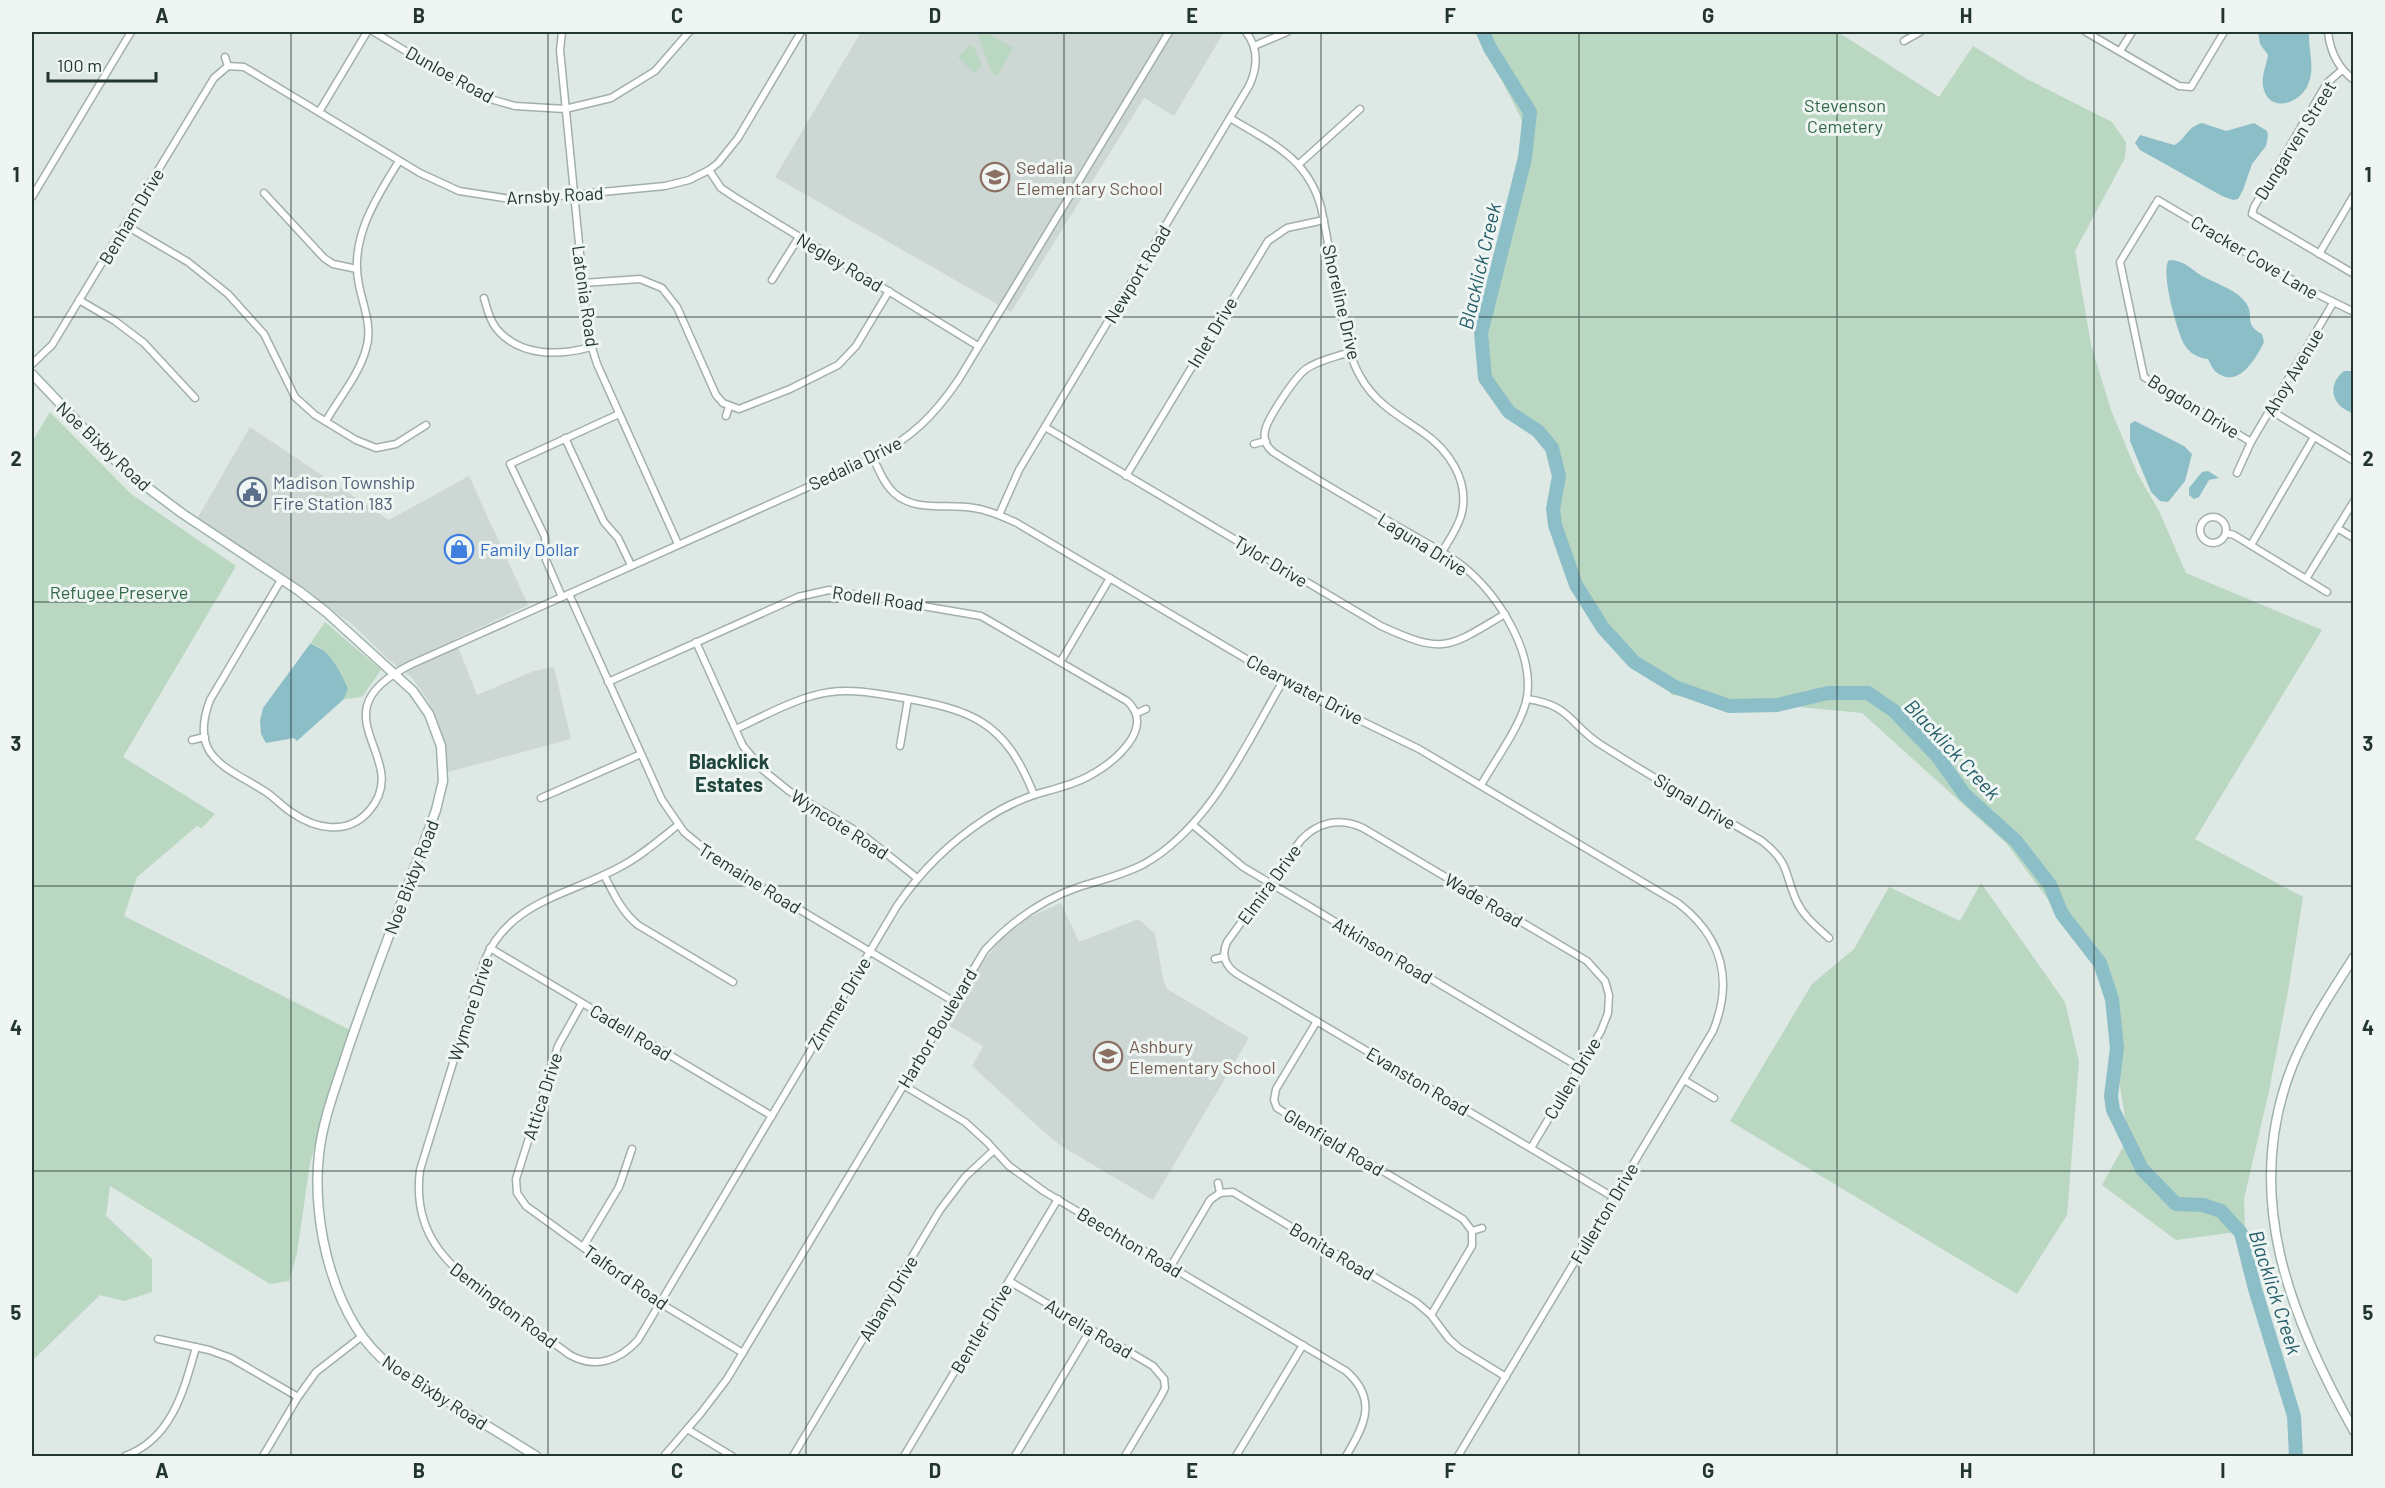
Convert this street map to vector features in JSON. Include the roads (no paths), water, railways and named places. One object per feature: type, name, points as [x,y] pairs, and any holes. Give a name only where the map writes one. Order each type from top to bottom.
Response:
[{"type":"street","points":[[32,197],[34,189],[131,32]]},
{"type":"street","points":[[319,112],[367,32]]},
{"type":"street","name":"Dunloe Road","points":[[374,32],[474,92],[515,106],[565,109],[611,98],[655,71],[689,32]]},
{"type":"street","name":"Latonia Road","points":[[562,32],[560,50],[565,109],[582,283],[591,347],[678,544]]},
{"type":"street","name":"Arnsby Road","points":[[228,66],[244,67],[444,185],[483,196],[528,200],[665,186],[690,180],[709,170],[718,163],[738,138],[801,32]]},
{"type":"street","name":"Sedalia Drive","points":[[205,737],[208,748],[223,768],[266,792],[297,816],[316,826],[334,828],[345,826],[364,817],[380,791],[381,761],[365,725],[365,710],[371,697],[394,674],[631,565],[873,458],[899,444],[924,424],[946,399],[1169,32]]},
{"type":"street","points":[[1246,32],[1254,46],[1287,32]]},
{"type":"street","points":[[1904,41],[1920,32]]},
{"type":"street","points":[[2085,32],[2179,86],[2191,87],[2224,32]]},
{"type":"street","points":[[2120,51],[2132,32]]},
{"type":"street","points":[[2328,32],[2330,43],[2342,70],[2354,80]]},
{"type":"street","name":"Newport Road","points":[[999,515],[1013,481],[1249,86],[1257,63],[1254,46]]},
{"type":"street","points":[[225,57],[228,66]]},
{"type":"street","name":"Benham Drive","points":[[32,364],[52,345],[214,78],[228,66]]},
{"type":"street","name":"Dungarven Street","points":[[2319,254],[2252,214],[2327,83],[2342,70]]},
{"type":"street","points":[[1299,164],[1360,109]]},
{"type":"street","name":"Shoreline Drive","points":[[1230,118],[1282,150],[1307,173],[1317,193],[1324,220],[1350,352],[1359,376],[1376,398],[1391,412],[1432,439],[1452,461],[1458,473],[1463,491],[1463,509],[1456,528],[1442,552]]},
{"type":"street","points":[[326,421],[359,367],[366,349],[369,334],[357,268],[362,230],[376,198],[399,160]]},
{"type":"street","name":"Negley Road","points":[[709,170],[728,193],[978,346]]},
{"type":"street","points":[[264,193],[324,258],[333,264],[357,268]]},
{"type":"street","points":[[2354,195],[2319,254],[2354,274]]},
{"type":"street","name":"Cracker Cove Lane","points":[[2158,200],[2333,303],[2354,312]]},
{"type":"street","name":"Bogdon Drive","points":[[2158,200],[2120,262],[2144,377],[2251,441]]},
{"type":"street","name":"Inlet Drive","points":[[1126,476],[1268,241],[1287,228],[1324,220]]},
{"type":"street","points":[[125,225],[188,262],[228,294],[264,334],[295,397],[326,421],[365,445],[376,448],[396,444],[426,425]]},
{"type":"street","points":[[772,280],[799,237]]},
{"type":"street","points":[[582,283],[640,279],[662,288],[677,307],[716,395],[729,407],[744,408],[838,365],[856,346],[889,291]]},
{"type":"street","points":[[484,298],[495,327],[521,346],[547,353],[561,353],[591,347]]},
{"type":"street","points":[[80,300],[137,337],[195,398]]},
{"type":"street","name":"Ahoy Avenue","points":[[2237,473],[2251,441],[2333,303]]},
{"type":"street","points":[[1254,444],[1266,441],[1264,434],[1266,427],[1298,376],[1311,366],[1350,352]]},
{"type":"street","name":"Noe Bixby Road","points":[[32,375],[107,453],[136,479],[326,612],[418,698],[435,726],[442,753],[443,781],[436,810],[364,1001],[330,1105],[319,1154],[320,1212],[327,1255],[337,1287],[361,1337],[375,1353],[391,1366],[536,1456]]},
{"type":"street","points":[[726,416],[729,407]]},
{"type":"street","points":[[2270,410],[2354,461]]},
{"type":"street","points":[[620,414],[565,438],[604,522],[618,538],[631,565]]},
{"type":"street","name":"Tylor Drive","points":[[1045,427],[1381,626],[1407,638],[1436,645],[1455,643],[1505,614]]},
{"type":"street","points":[[2251,545],[2314,437]]},
{"type":"street","name":"Tremaine Road","points":[[565,438],[510,464],[545,537],[546,560],[566,595],[662,800],[678,825],[695,843],[723,864],[953,1001]]},
{"type":"street","name":"Laguna Drive","points":[[1266,441],[1273,452],[1442,552],[1473,576],[1505,614],[1517,639],[1525,664],[1527,699],[1518,721],[1481,785]]},
{"type":"street","name":"Clearwater Drive","points":[[873,458],[889,489],[902,499],[924,506],[975,508],[999,515],[1283,681],[1338,711],[1419,749],[1481,785],[1678,903],[1704,928],[1714,943],[1720,960]]},
{"type":"street","points":[[2306,579],[2354,501]]},
{"type":"street","points":[[2215,517],[2225,524],[2226,533],[2222,540],[2210,543],[2203,538],[2201,526],[2206,519],[2215,517]]},
{"type":"street","points":[[2337,528],[2354,538]]},
{"type":"street","points":[[2226,533],[2251,545],[2327,592]]},
{"type":"street","points":[[1061,661],[1110,578]]},
{"type":"street","points":[[192,741],[205,737],[204,718],[210,700],[281,580]]},
{"type":"street","name":"Rodell Road","points":[[608,682],[798,597],[829,590],[981,616],[1127,700],[1137,713]]},
{"type":"street","name":"Wyncote Road","points":[[696,642],[749,754],[772,778],[863,835],[917,878]]},
{"type":"street","name":"Harbor Boulevard","points":[[664,1456],[727,1379],[985,950],[1034,908],[1062,894],[1143,865],[1177,841],[1193,825],[1220,787],[1283,681]]},
{"type":"street","points":[[736,729],[799,700],[825,693],[868,692],[943,705],[961,711],[991,729],[1018,759],[1034,795]]},
{"type":"street","points":[[900,746],[908,699]]},
{"type":"street","name":"Signal Drive","points":[[1527,699],[1544,701],[1559,708],[1570,715],[1585,733],[1601,745],[1762,841],[1782,860],[1797,902],[1804,914],[1829,938]]},
{"type":"street","points":[[1137,713],[1146,710]]},
{"type":"street","name":"Zimmer Drive","points":[[604,1362],[623,1355],[631,1347],[660,1303],[897,906],[917,878],[965,832],[987,818],[1034,795],[1088,777],[1110,762],[1134,735],[1138,724],[1137,713]]},
{"type":"street","points":[[541,798],[640,754]]},
{"type":"street","name":"Elmira Drive","points":[[1225,959],[1224,951],[1227,942],[1307,834],[1315,828],[1332,822]]},
{"type":"street","name":"Wade Road","points":[[1332,822],[1348,823],[1363,828],[1587,961],[1605,981],[1609,1006]]},
{"type":"street","name":"Wymore Drive","points":[[425,1221],[418,1191],[423,1156],[490,948],[503,929],[521,914],[604,875],[642,853],[678,825]]},
{"type":"street","name":"Atkinson Road","points":[[1193,825],[1231,858],[1270,883],[1579,1067]]},
{"type":"street","points":[[604,875],[627,917],[733,982]]},
{"type":"street","name":"Cadell Road","points":[[490,948],[772,1116]]},
{"type":"street","points":[[2354,957],[2310,1029],[2289,1076],[2275,1127],[2270,1183],[2276,1241],[2290,1290],[2320,1371],[2354,1431]]},
{"type":"street","points":[[1215,959],[1225,959]]},
{"type":"street","name":"Evanston Road","points":[[1225,959],[1237,974],[1613,1197]]},
{"type":"street","name":"Fullerton Drive","points":[[1458,1456],[1684,1080],[1718,1019],[1724,986],[1720,960]]},
{"type":"street","name":"Attica Drive","points":[[513,1193],[555,1055],[564,1032],[582,1003]]},
{"type":"street","name":"Cullen Drive","points":[[1531,1148],[1601,1031],[1609,1006]]},
{"type":"street","name":"Glenfield Road","points":[[1317,1021],[1270,1101],[1280,1110],[1463,1219],[1473,1231]]},
{"type":"street","points":[[1684,1080],[1714,1098]]},
{"type":"street","name":"Beechton Road","points":[[903,1085],[965,1122],[1019,1174],[1346,1371],[1362,1392],[1366,1412],[1364,1422],[1346,1456]]},
{"type":"street","points":[[583,1247],[619,1187],[632,1149]]},
{"type":"street","name":"Albany Drive","points":[[794,1456],[940,1210],[964,1177],[994,1150]]},
{"type":"street","points":[[1171,1266],[1205,1207],[1220,1193],[1218,1183]]},
{"type":"street","name":"Bonita Road","points":[[1220,1193],[1233,1192],[1401,1292],[1431,1315],[1449,1339],[1459,1348],[1506,1377]]},
{"type":"street","name":"Talford Road","points":[[513,1193],[526,1206],[660,1303],[743,1353]]},
{"type":"street","name":"Bentler Drive","points":[[904,1456],[1058,1199]]},
{"type":"street","name":"Demington Road","points":[[425,1221],[440,1253],[464,1278],[570,1354],[586,1362],[604,1362]]},
{"type":"street","points":[[1431,1315],[1472,1246],[1473,1231],[1482,1228]]},
{"type":"street","name":"Aurelia Road","points":[[1009,1281],[1153,1366],[1167,1378],[1161,1396],[1125,1456]]},
{"type":"street","points":[[1015,1456],[1091,1329]]},
{"type":"street","points":[[263,1456],[298,1397],[326,1363],[361,1337]]},
{"type":"street","points":[[158,1339],[231,1358],[298,1397]]},
{"type":"street","points":[[1236,1456],[1303,1345]]},
{"type":"street","points":[[125,1456],[141,1450],[160,1433],[169,1421],[183,1390],[195,1347]]},
{"type":"street","points":[[687,1429],[732,1456]]},
{"type":"water","points":[[2258,32],[2309,32],[2311,76],[2305,90],[2293,101],[2278,103],[2271,101],[2266,95],[2263,74],[2268,55],[2260,44]]},
{"type":"water","points":[[2202,123],[2226,131],[2254,123],[2267,131],[2266,146],[2252,164],[2238,199],[2233,200],[2222,196],[2140,150],[2135,143],[2140,135],[2174,145],[2192,128]]},
{"type":"water","points":[[2169,260],[2185,264],[2201,276],[2233,291],[2246,303],[2251,323],[2262,334],[2264,342],[2251,364],[2238,375],[2223,376],[2214,370],[2208,359],[2194,354],[2184,344],[2177,327],[2168,288]]},
{"type":"water","points":[[2344,371],[2353,371],[2353,413],[2340,406],[2334,395],[2335,383]]},
{"type":"water","points":[[2135,421],[2184,446],[2192,454],[2185,481],[2168,502],[2160,501],[2151,492],[2130,441],[2130,424]]},
{"type":"water","points":[[2208,471],[2219,478],[2209,480],[2199,497],[2194,499],[2189,495],[2189,488],[2202,472]]},
{"type":"water","points":[[310,644],[329,656],[338,668],[348,689],[344,699],[297,741],[294,738],[266,743],[261,734],[260,721],[263,708]]},
{"type":"waterway","name":"Blacklick Creek","points":[[1483,32],[1490,48],[1530,112],[1525,158],[1481,333],[1485,378],[1509,412],[1538,431],[1552,448],[1559,476],[1553,509],[1555,525],[1576,585],[1603,628],[1634,662],[1675,687],[1729,706],[1777,705],[1828,693],[1868,693],[1894,711],[1938,757],[1965,795],[2016,841],[2050,885],[2062,914],[2100,963],[2112,999],[2117,1048],[2111,1096],[2113,1110],[2142,1169],[2176,1204],[2203,1205],[2221,1211],[2241,1233],[2255,1289],[2294,1416],[2296,1456]]},
{"type":"place","name":"Sedalia Elementary School","points":[[995,177]]},
{"type":"place","name":"Madison Township Fire Station 183","points":[[252,492]]},
{"type":"place","name":"Family Dollar","points":[[459,549]]},
{"type":"place","name":"Ashbury Elementary School","points":[[1108,1056]]},
{"type":"district","name":"Blacklick Estates","points":[[729,772]]},
{"type":"park label","name":"Stevenson Cemetery","points":[[1845,115]]},
{"type":"park label","name":"Refugee Preserve","points":[[119,592]]}]
